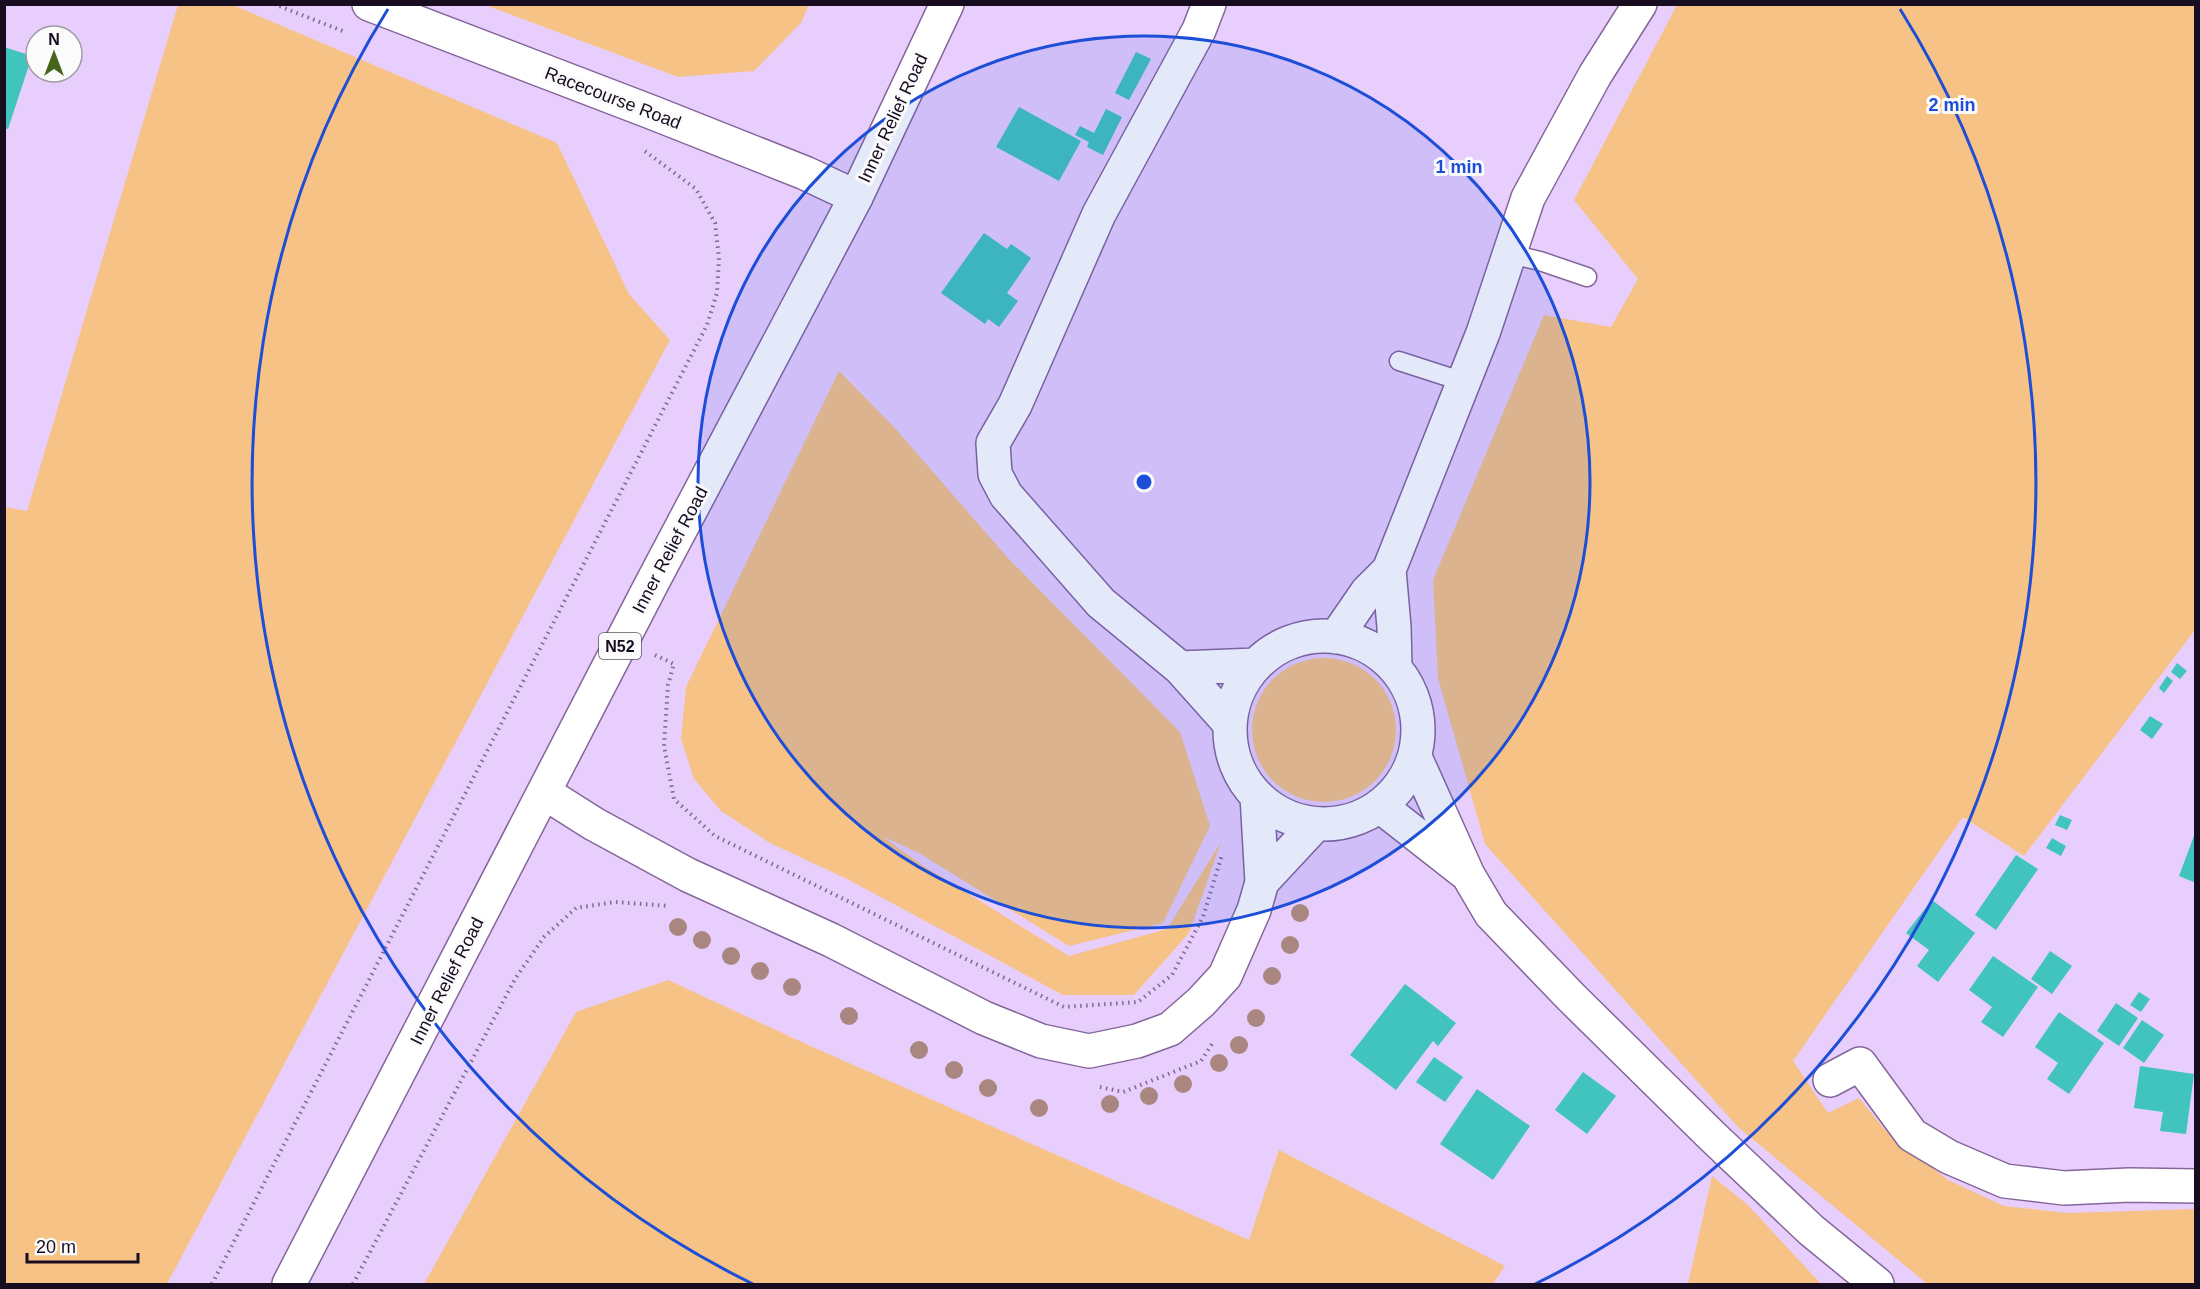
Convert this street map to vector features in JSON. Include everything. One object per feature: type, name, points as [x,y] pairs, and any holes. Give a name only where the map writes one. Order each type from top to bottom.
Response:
[{"type":"street","name":"Racecourse Road","points":[[369,4],[805,173],[856,197]]},
{"type":"street","name":"Inner Relief Road","points":[[289,1284],[856,197],[947,4]]},
{"type":"street","points":[[1209,4],[1199,30],[1099,214],[1015,405],[993,443],[995,474],[1006,495],[1101,603],[1180,668],[1230,724]]},
{"type":"street","points":[[1336,637],[1367,592],[1389,570],[1483,333],[1528,198],[1595,75],[1640,4]]},
{"type":"street","points":[[1389,570],[1395,667]]},
{"type":"street","points":[[1336,637],[1358,642],[1377,652],[1395,667],[1411,694],[1419,726],[1415,757],[1401,784],[1380,806],[1362,816],[1343,822],[1316,824],[1294,819],[1274,809],[1257,796],[1244,779],[1233,753],[1230,724],[1234,703],[1243,683],[1256,665],[1279,648],[1306,638],[1336,637]]},
{"type":"street","points":[[1180,668],[1256,665]]},
{"type":"street","points":[[1415,757],[1468,875],[1491,914],[1571,997],[1711,1135],[1795,1214],[1877,1284]]},
{"type":"street","points":[[545,792],[594,824],[688,875],[831,940],[984,1018],[1041,1041],[1089,1051],[1137,1041],[1170,1029],[1201,1002],[1225,975],[1254,910],[1262,882],[1257,796]]},
{"type":"street","points":[[1380,806],[1468,875]]},
{"type":"street","points":[[1262,882],[1316,824]]},
{"type":"street","points":[[1830,1080],[1860,1064],[1912,1135],[1949,1157],[2005,1181],[2064,1188],[2129,1185],[2196,1186]]},
{"type":"lane","points":[[1510,254],[1540,261],[1587,277]]},
{"type":"lane","points":[[1399,361],[1464,382]]},
{"type":"path","points":[[274,4],[352,34]]},
{"type":"path","points":[[212,1284],[707,325],[717,293],[719,258],[715,223],[696,189],[634,145]]},
{"type":"path","points":[[624,639],[674,664],[668,685],[664,746],[674,799],[715,836],[1064,1007],[1138,1002],[1172,975],[1203,917],[1223,852]]},
{"type":"path","points":[[353,1284],[515,979]]},
{"type":"shaded area","points":[[809,4],[801,23],[754,71],[678,77],[485,5]]},
{"type":"shaded area","points":[[178,5],[233,5],[557,143],[629,294],[670,340],[167,1284],[5,1284],[5,507],[27,511]]},
{"type":"shaded area","points":[[1677,5],[2195,5],[2195,630],[2024,856],[1963,817],[1793,1061],[1828,1113],[1859,1098],[1885,1130],[1948,1180],[2004,1206],[2067,1213],[2195,1209],[2195,1284],[1926,1283],[1738,1127],[1485,844],[1438,678],[1433,580],[1544,315],[1611,327],[1638,279],[1574,200]]},
{"type":"shaded area","points":[[839,371],[894,427],[1007,557],[1180,732],[1210,826],[1163,923],[1069,946],[919,853],[882,836],[922,865],[1069,956],[1167,929],[1221,842],[1189,933],[1134,995],[1063,995],[847,879],[770,843],[721,811],[694,779],[681,739],[686,687]]},
{"type":"shaded area","points":[[1324,658],[1338,659],[1352,664],[1375,679],[1390,702],[1395,716],[1395,744],[1390,758],[1375,781],[1352,796],[1338,801],[1324,802],[1310,801],[1296,796],[1273,781],[1258,758],[1253,744],[1252,730],[1253,716],[1258,702],[1273,679],[1296,664],[1310,659]]},
{"type":"shaded area","points":[[668,980],[806,1044],[1249,1240],[1279,1150],[1505,1266],[1493,1284],[424,1284],[576,1012]]},
{"type":"shaded area","points":[[1712,1176],[1748,1205],[1821,1284],[1688,1284]]},
{"type":"building","points":[[4,47],[24,53],[24,80],[8,129],[4,128]]},
{"type":"building","points":[[1136,52],[1151,59],[1129,100],[1115,93]]},
{"type":"building","points":[[1019,107],[1081,141],[1059,181],[996,147]]},
{"type":"building","points":[[1106,109],[1122,117],[1103,155],[1087,147],[1089,142],[1075,135],[1080,126],[1094,133]]},
{"type":"building","points":[[984,233],[1007,249],[1011,244],[1031,258],[1007,293],[1018,301],[999,327],[988,319],[985,324],[941,293]]},
{"type":"building","points":[[2177,663],[2187,671],[2180,679],[2171,672]]},
{"type":"building","points":[[2167,676],[2173,681],[2164,693],[2159,688]]},
{"type":"building","points":[[2150,716],[2163,724],[2152,739],[2140,730]]},
{"type":"building","points":[[2060,815],[2072,820],[2067,830],[2055,825]]},
{"type":"building","points":[[2196,833],[2196,883],[2179,876]]},
{"type":"building","points":[[2052,838],[2066,846],[2061,856],[2046,848]]},
{"type":"building","points":[[2016,855],[2038,869],[1996,930],[1975,915]]},
{"type":"building","points":[[1932,900],[1975,933],[1938,982],[1917,966],[1929,950],[1906,933]]},
{"type":"building","points":[[2050,951],[2072,966],[2052,994],[2031,979]]},
{"type":"building","points":[[1993,956],[2038,987],[2003,1037],[1981,1022],[1992,1007],[1969,990]]},
{"type":"building","points":[[1405,984],[1456,1023],[1438,1046],[1433,1041],[1396,1090],[1350,1055]]},
{"type":"building","points":[[2139,992],[2150,999],[2141,1012],[2130,1005]]},
{"type":"building","points":[[2116,1003],[2138,1018],[2119,1046],[2097,1031]]},
{"type":"building","points":[[2059,1012],[2104,1043],[2069,1094],[2047,1079],[2058,1063],[2035,1047]]},
{"type":"building","points":[[2142,1020],[2164,1035],[2144,1063],[2123,1048]]},
{"type":"building","points":[[1434,1057],[1463,1077],[1445,1102],[1416,1082]]},
{"type":"building","points":[[2140,1066],[2194,1074],[2186,1134],[2160,1131],[2163,1112],[2134,1108]]},
{"type":"building","points":[[1583,1072],[1616,1096],[1587,1134],[1555,1110]]},
{"type":"building","points":[[1477,1089],[1530,1126],[1493,1180],[1440,1144]]}]
